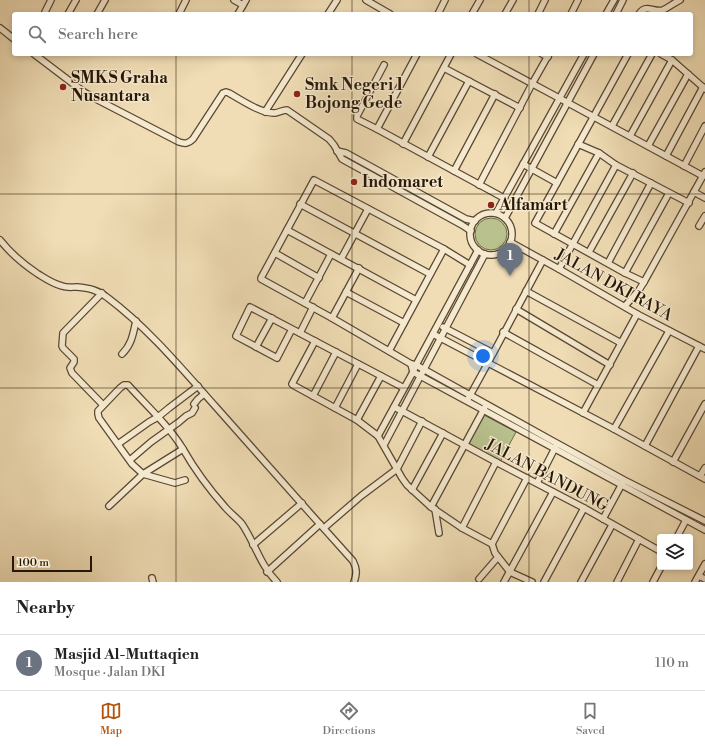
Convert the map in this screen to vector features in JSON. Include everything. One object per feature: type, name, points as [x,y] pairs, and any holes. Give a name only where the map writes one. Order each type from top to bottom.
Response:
[{"type":"street","points":[[45,12],[51,0]]},
{"type":"street","points":[[69,12],[76,0]]},
{"type":"street","points":[[98,12],[105,0]]},
{"type":"street","points":[[180,12],[186,0]]},
{"type":"street","points":[[234,0],[245,3],[239,12]]},
{"type":"street","points":[[329,12],[337,0]]},
{"type":"street","points":[[366,0],[387,12]]},
{"type":"street","points":[[439,12],[445,0]]},
{"type":"street","points":[[473,12],[480,0]]},
{"type":"street","points":[[506,12],[513,0]]},
{"type":"street","points":[[539,12],[545,0]]},
{"type":"street","points":[[573,12],[578,0]]},
{"type":"street","points":[[607,12],[614,0]]},
{"type":"street","points":[[617,12],[623,0]]},
{"type":"street","points":[[641,12],[645,8],[662,10],[680,0]]},
{"type":"street","points":[[0,28],[12,37]]},
{"type":"street","points":[[37,56],[94,98],[184,144],[189,143],[193,139],[223,93],[226,92],[265,112],[275,113],[287,110],[329,139],[342,159],[462,225],[471,232]]},
{"type":"street","points":[[265,112],[301,56]]},
{"type":"street","points":[[377,129],[416,56]]},
{"type":"street","points":[[403,144],[450,56]]},
{"type":"street","points":[[481,56],[684,166],[704,174],[644,282],[625,306]]},
{"type":"street","points":[[479,185],[532,84],[549,56]]},
{"type":"street","points":[[496,214],[583,56]]},
{"type":"street","points":[[505,218],[593,56]]},
{"type":"street","points":[[627,56],[535,223],[589,252],[625,274],[644,282]]},
{"type":"street","points":[[612,126],[651,56]]},
{"type":"street","points":[[665,56],[672,60],[704,88],[666,156]]},
{"type":"street","points":[[630,136],[672,60]]},
{"type":"street","points":[[384,65],[356,116],[358,119],[504,198]]},
{"type":"street","points":[[444,68],[520,108]]},
{"type":"street","points":[[648,146],[688,74]]},
{"type":"street","points":[[428,157],[470,81]]},
{"type":"street","points":[[454,171],[495,94]]},
{"type":"street","points":[[684,166],[705,126]]},
{"type":"street","points":[[578,144],[599,153],[616,165],[689,203]]},
{"type":"street","points":[[337,151],[346,153],[466,219],[475,221]]},
{"type":"street","points":[[554,234],[599,153]]},
{"type":"street","points":[[523,164],[557,182]]},
{"type":"street","points":[[559,269],[616,165]]},
{"type":"street","points":[[589,252],[633,173]]},
{"type":"street","points":[[470,265],[444,249],[314,180],[261,279],[413,364],[422,372],[484,407],[623,482],[705,521]]},
{"type":"street","points":[[608,263],[652,183]]},
{"type":"street","points":[[625,274],[669,192]]},
{"type":"street","points":[[694,192],[705,198]]},
{"type":"street","points":[[300,204],[430,274]]},
{"type":"street","points":[[341,259],[368,209]]},
{"type":"street","points":[[490,213],[505,218],[510,225],[512,234],[510,242],[504,250],[496,254],[485,254],[478,250],[471,238],[472,226],[475,221],[484,214],[490,213]]},
{"type":"street","points":[[699,226],[705,216]]},
{"type":"street","points":[[287,230],[416,300]]},
{"type":"street","points":[[0,240],[20,262],[52,283],[64,287],[91,288],[108,297],[136,321],[198,386],[353,561],[357,572],[354,582]]},
{"type":"street","name":"JALAN DKI RAYA","points":[[510,242],[637,314],[705,350]]},
{"type":"street","points":[[389,351],[444,249]]},
{"type":"street","points":[[378,436],[414,372],[413,364],[433,334],[478,250]]},
{"type":"street","points":[[275,254],[319,278]]},
{"type":"street","points":[[305,303],[331,254]]},
{"type":"street","points":[[384,445],[485,254]]},
{"type":"street","points":[[468,398],[542,260]]},
{"type":"street","points":[[332,318],[359,268]]},
{"type":"street","points":[[526,291],[621,342]]},
{"type":"street","points":[[346,292],[404,323]]},
{"type":"street","points":[[102,294],[63,332],[62,342],[63,348],[74,359],[74,362],[70,368],[72,373],[103,405]]},
{"type":"street","points":[[292,329],[277,358],[236,336],[250,308],[252,307],[404,388]]},
{"type":"street","points":[[300,333],[313,307]]},
{"type":"street","points":[[516,309],[610,365]]},
{"type":"street","points":[[583,413],[637,314]]},
{"type":"street","points":[[256,347],[272,318]]},
{"type":"street","points":[[122,354],[132,341],[136,321]]},
{"type":"street","points":[[438,325],[493,353]]},
{"type":"street","points":[[614,429],[669,330]]},
{"type":"street","points":[[503,332],[598,385]]},
{"type":"street","points":[[433,334],[614,429],[703,478],[705,468]]},
{"type":"street","points":[[315,341],[292,385],[357,420],[378,436],[406,485],[433,508],[462,528],[492,544]]},
{"type":"street","points":[[645,446],[699,346]]},
{"type":"street","points":[[313,396],[336,352]]},
{"type":"street","points":[[335,408],[358,364]]},
{"type":"street","points":[[414,372],[422,372]]},
{"type":"street","points":[[357,420],[380,376]]},
{"type":"street","points":[[185,480],[175,483],[143,474],[136,468],[98,418],[98,411],[124,385],[128,386],[158,417],[183,449],[196,470],[216,496],[242,525],[268,572],[277,582]]},
{"type":"street","points":[[118,444],[158,417],[198,386]]},
{"type":"street","points":[[130,460],[151,442],[192,413],[198,399],[204,394]]},
{"type":"street","points":[[673,462],[705,404]]},
{"type":"street","name":"JALAN BANDUNG","points":[[394,407],[584,508],[657,549]]},
{"type":"street","points":[[439,533],[433,508],[484,407]]},
{"type":"street","points":[[268,572],[322,526],[379,482],[391,475],[397,468],[422,421]]},
{"type":"street","points":[[412,490],[443,433]]},
{"type":"street","points":[[537,483],[556,446]]},
{"type":"street","points":[[109,506],[143,474],[183,449]]},
{"type":"street","points":[[462,528],[496,462]]},
{"type":"street","points":[[527,478],[492,544],[494,551],[510,572],[532,582]]},
{"type":"street","points":[[603,519],[623,482]]},
{"type":"street","points":[[623,482],[705,530]]},
{"type":"street","points":[[504,582],[553,492]]},
{"type":"street","points":[[253,544],[302,503]]},
{"type":"street","points":[[544,582],[584,508]]},
{"type":"street","points":[[679,534],[686,520]]},
{"type":"street","points":[[581,582],[612,525]]},
{"type":"street","points":[[617,582],[639,539]]},
{"type":"street","points":[[479,579],[498,557]]},
{"type":"street","points":[[695,582],[705,564]]},
{"type":"street","points":[[653,582],[659,570]]},
{"type":"street","points":[[699,576],[705,579]]},
{"type":"green space","points":[[491,218],[502,223],[507,234],[502,245],[491,250],[480,245],[475,234],[480,223]]},
{"type":"green space","points":[[482,414],[516,432],[500,462],[466,445]]},
{"type":"place","name":"SMKS Graha Nusantara","points":[[63,87]]},
{"type":"place","name":"Smk Negeri 1 Bojong Gede","points":[[297,94]]},
{"type":"place","name":"Indomaret","points":[[354,182]]},
{"type":"place","name":"Alfamart","points":[[491,205]]},
{"type":"place","name":"Masjid Al-Muttaqien","points":[[510,276]]}]
